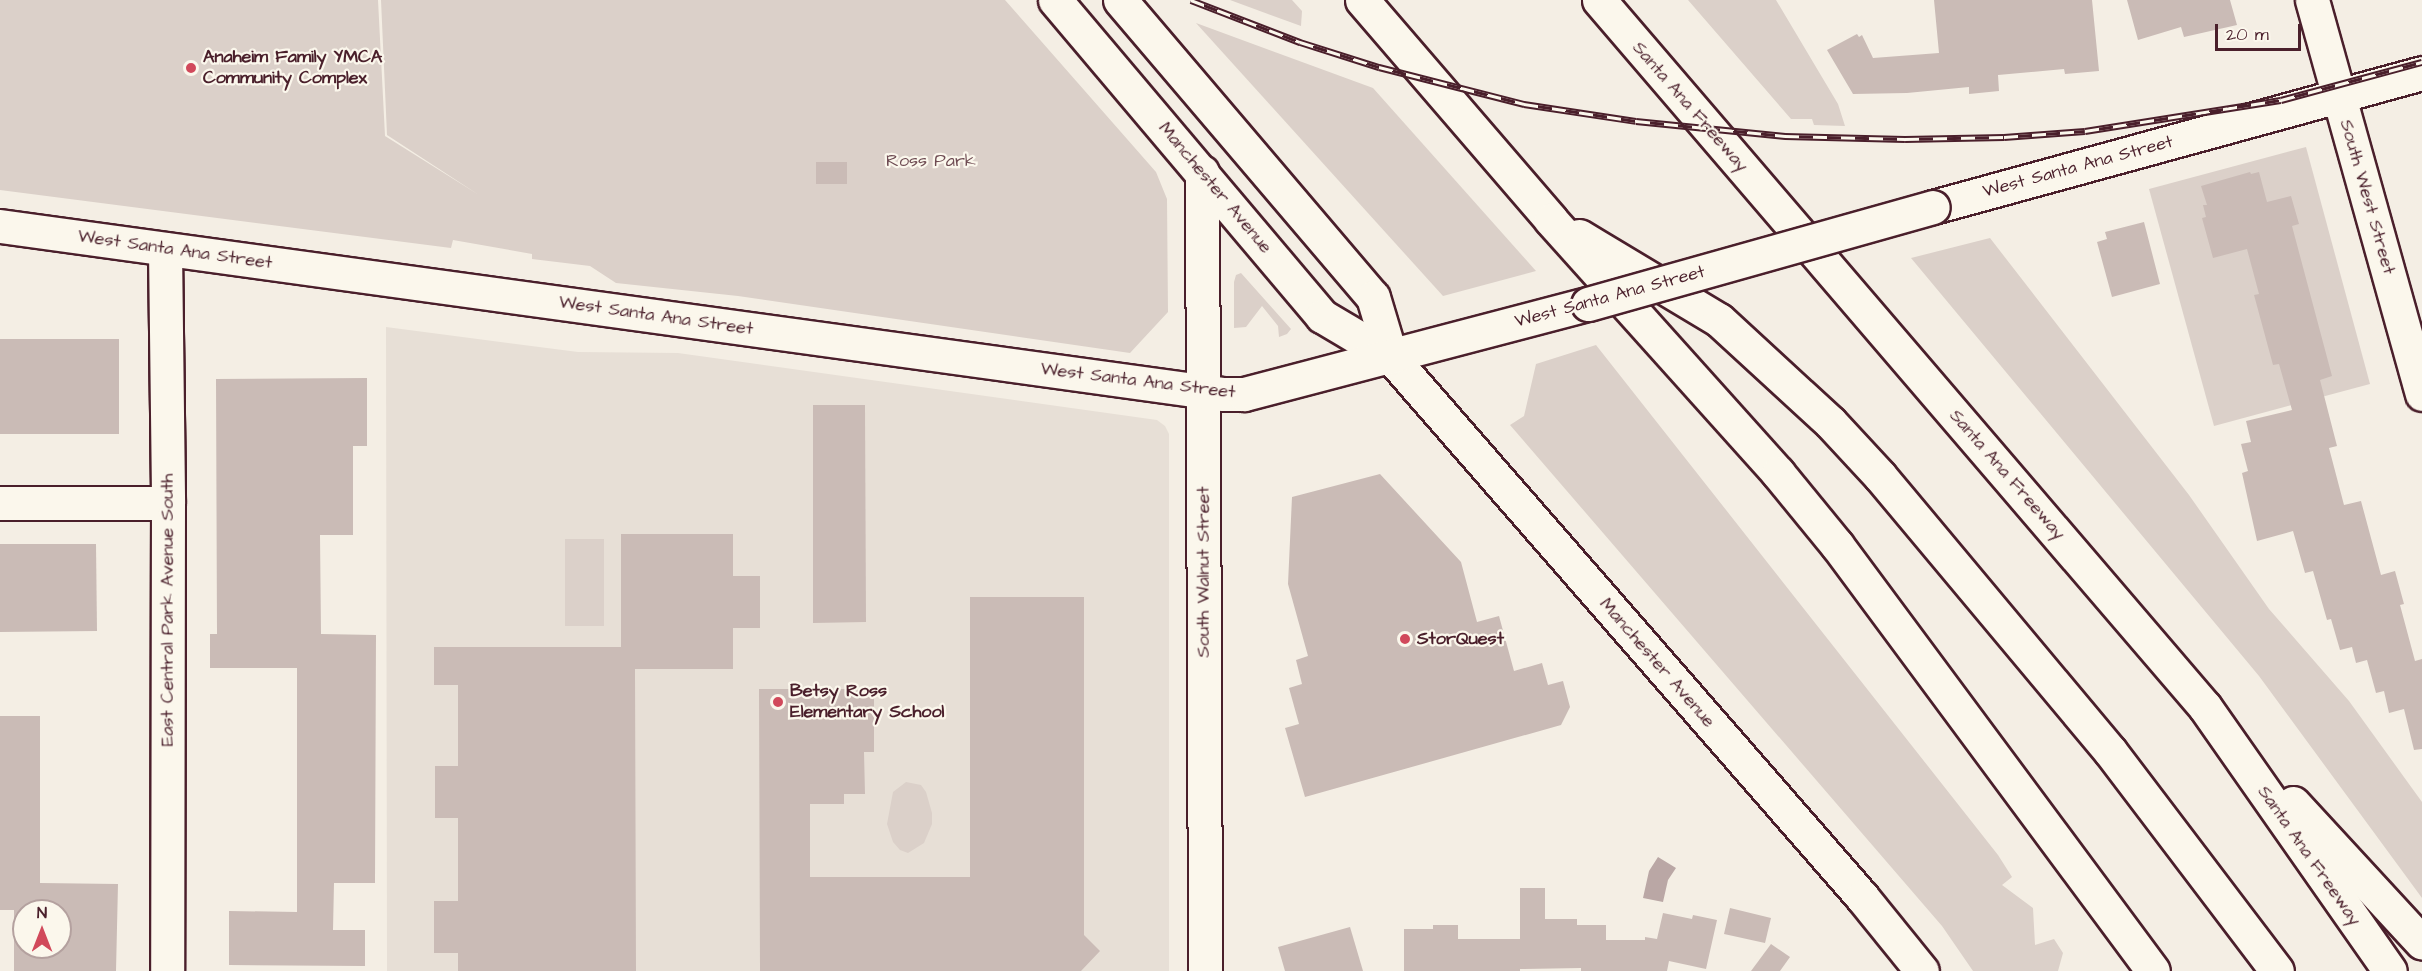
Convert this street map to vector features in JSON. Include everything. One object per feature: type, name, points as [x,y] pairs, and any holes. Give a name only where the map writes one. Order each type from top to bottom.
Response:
[{"type":"main road","name":"Manchester Avenue","points":[[1055,0],[1322,316],[1391,357],[1862,897],[1922,971]]},
{"type":"main road","name":"Manchester Avenue","points":[[1120,0],[1373,297],[1391,357]]},
{"type":"main road","points":[[1362,0],[1551,220],[1779,473],[1830,536],[2144,963]]},
{"type":"main road","name":"Santa Ana Freeway","points":[[1599,0],[2205,707],[2390,971]]},
{"type":"main road","name":"South West Street","points":[[2312,0],[2422,394]]},
{"type":"main road","name":"West Santa Ana Street","points":[[0,226],[1203,392],[1244,394],[1391,357],[2422,73]]},
{"type":"main road","name":"South Walnut Street","points":[[1202,172],[1205,971]]},
{"type":"main road","points":[[1551,220],[1719,320],[1830,422],[1880,476],[2110,751],[2277,971]]},
{"type":"main road","name":"East Central Park Avenue South","points":[[165,249],[168,503],[167,971]]},
{"type":"main road","points":[[0,503],[168,503]]},
{"type":"main road","points":[[2205,707],[2422,943]]},
{"type":"shaded area","name":"Betsy Ross Elementary School","points":[[386,327],[578,352],[678,353],[1157,420],[1165,426],[1169,434],[1169,971],[387,971]]},
{"type":"shaded area","points":[[1658,857],[1676,868],[1668,880],[1663,902],[1643,898],[1649,871]]},
{"type":"green space","name":"Ross Park","points":[[0,0],[378,0],[385,136],[479,195],[387,135],[381,0],[1005,0],[1156,172],[1167,199],[1168,312],[1130,353],[738,296],[616,283],[590,266],[532,259],[532,254],[453,240],[451,248],[0,190]]},
{"type":"green space","points":[[1230,0],[1292,0],[1302,11],[1301,26]]},
{"type":"green space","points":[[1688,0],[1776,0],[1838,104],[1845,126],[1814,125],[1812,119],[1791,119]]},
{"type":"green space","points":[[1196,23],[1373,88],[1536,271],[1443,296]]},
{"type":"green space","points":[[2306,147],[2370,384],[2214,426],[2149,189]]},
{"type":"green space","points":[[1990,238],[2189,495],[2269,609],[2349,701],[2422,802],[2422,898],[2259,676],[1911,258]]},
{"type":"green space","points":[[1241,273],[1291,329],[1287,334],[1279,337],[1278,326],[1262,306],[1246,327],[1234,328],[1234,282],[1236,275]]},
{"type":"green space","points":[[1596,345],[1998,855],[2012,877],[2002,885],[2033,908],[2035,945],[2054,939],[2063,953],[2058,971],[1973,971],[1942,926],[1510,425],[1524,416],[1536,364]]},
{"type":"green space","points":[[565,539],[604,539],[604,626],[565,626]]},
{"type":"green space","points":[[906,782],[921,785],[926,792],[932,813],[932,824],[924,843],[908,853],[900,850],[893,842],[887,824],[893,792]]},
{"type":"building","points":[[1934,0],[2092,0],[2099,71],[2065,74],[2064,69],[1998,75],[1999,91],[1969,94],[1969,87],[1907,93],[1853,94],[1827,50],[1857,34],[1859,37],[1862,35],[1873,58],[1939,53]]},
{"type":"building","points":[[2127,0],[2230,0],[2237,25],[2184,37],[2181,27],[2138,40]]},
{"type":"building","points":[[816,162],[847,162],[847,184],[816,184]]},
{"type":"building","points":[[2250,172],[2251,174],[2259,172],[2267,202],[2291,196],[2299,224],[2292,226],[2332,376],[2320,380],[2337,446],[2329,448],[2344,505],[2361,501],[2381,575],[2395,571],[2404,604],[2400,605],[2415,661],[2422,659],[2422,749],[2414,750],[2404,709],[2389,713],[2384,691],[2376,693],[2367,660],[2356,663],[2352,647],[2340,650],[2331,619],[2327,620],[2313,571],[2305,573],[2293,531],[2257,541],[2242,473],[2248,471],[2241,444],[2251,442],[2246,421],[2292,410],[2279,364],[2273,365],[2254,295],[2259,294],[2247,249],[2213,258],[2202,218],[2206,217],[2203,205],[2207,205],[2201,186]]},
{"type":"building","points":[[2144,222],[2160,284],[2112,297],[2097,242],[2107,239],[2105,232]]},
{"type":"building","points":[[0,339],[119,339],[119,434],[0,434]]},
{"type":"building","points":[[367,378],[367,446],[353,446],[353,535],[320,535],[321,634],[376,635],[375,883],[334,883],[333,930],[365,930],[365,966],[229,965],[229,911],[297,912],[297,668],[210,668],[210,634],[217,634],[216,379]]},
{"type":"building","points":[[813,405],[865,405],[866,622],[813,623]]},
{"type":"building","name":"StorQuest","points":[[1380,474],[1461,562],[1477,622],[1499,616],[1514,671],[1542,663],[1548,685],[1563,681],[1570,707],[1561,725],[1305,797],[1285,728],[1299,724],[1289,688],[1302,684],[1296,660],[1308,656],[1288,584],[1292,497]]},
{"type":"building","points":[[621,534],[733,534],[733,576],[760,576],[760,628],[733,628],[733,669],[635,669],[636,971],[458,971],[458,953],[434,953],[434,901],[458,901],[458,818],[435,818],[435,766],[458,766],[458,685],[434,685],[434,647],[621,647]]},
{"type":"building","points":[[0,544],[96,544],[97,631],[0,632]]},
{"type":"building","points":[[970,597],[1084,597],[1084,935],[1100,951],[1081,971],[760,971],[759,689],[874,689],[874,752],[864,752],[865,794],[844,794],[844,804],[810,804],[810,877],[970,877]]},
{"type":"building","points":[[0,716],[40,716],[40,883],[118,884],[116,971],[14,971],[14,959],[72,959],[72,899],[12,899],[12,910],[0,910]]},
{"type":"building","points":[[1520,888],[1545,888],[1545,919],[1577,919],[1577,925],[1606,925],[1606,940],[1645,940],[1645,937],[1657,939],[1663,913],[1692,919],[1693,915],[1717,920],[1706,969],[1669,961],[1667,971],[1581,971],[1581,968],[1520,969],[1520,971],[1404,971],[1404,929],[1433,929],[1433,925],[1458,925],[1458,939],[1520,939]]},
{"type":"building","points":[[1730,908],[1771,918],[1765,943],[1724,934]]},
{"type":"building","points":[[1350,927],[1363,971],[1285,971],[1278,947]]},
{"type":"building","points":[[1771,944],[1790,957],[1780,971],[1751,971]]},
{"type":"railway","points":[[1191,0],[1300,42],[1379,67],[1524,104],[1636,121],[1785,136],[1905,139],[2004,137],[2085,131],[2281,100],[2422,62]]},
{"type":"place","name":"Anaheim Family YMCA Community Complex","points":[[191,68]]},
{"type":"place","name":"StorQuest","points":[[1405,639]]},
{"type":"place","name":"Betsy Ross Elementary School","points":[[778,702]]}]
